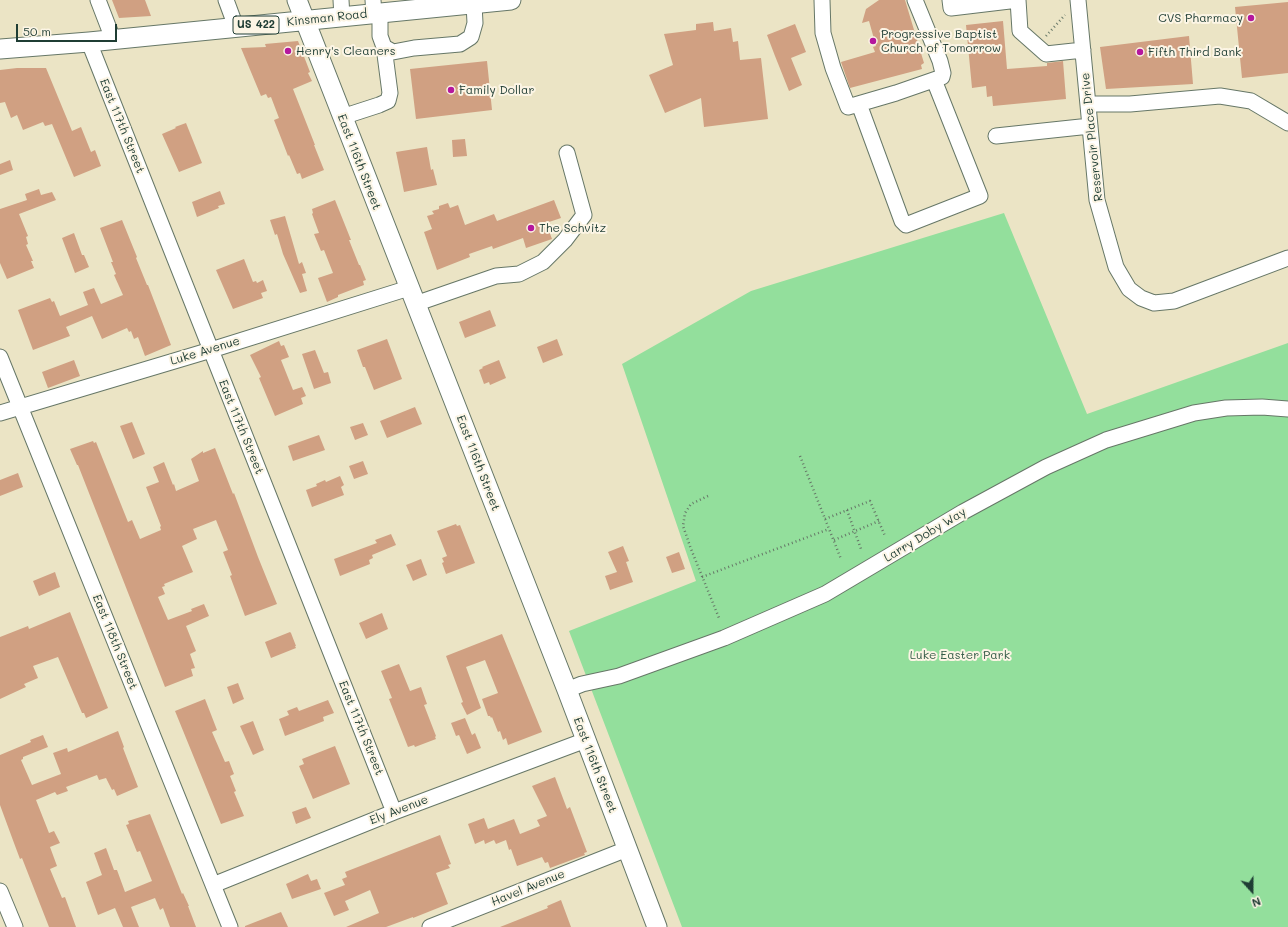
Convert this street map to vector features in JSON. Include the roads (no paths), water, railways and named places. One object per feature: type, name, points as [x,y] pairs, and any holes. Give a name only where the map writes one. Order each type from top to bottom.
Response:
[{"type":"main road","name":"East 116th Street","points":[[297,0],[567,690],[657,927]]},
{"type":"main road","name":"Kinsman Road","points":[[0,49],[89,42],[304,20],[341,8],[376,9],[431,4],[474,4],[510,0]]},
{"type":"street","points":[[98,0],[113,39]]},
{"type":"street","points":[[226,0],[236,27]]},
{"type":"street","points":[[822,0],[823,33],[833,68],[848,107],[896,93],[942,77],[943,73],[940,61],[915,0]]},
{"type":"street","points":[[950,0],[951,8],[1019,0],[1020,31],[1046,54],[1083,50]]},
{"type":"street","name":"Reservoir Place Drive","points":[[1078,0],[1097,200],[1116,267],[1129,289],[1142,298],[1154,303],[1174,301],[1288,258]]},
{"type":"street","points":[[384,47],[393,52],[414,48],[460,44],[471,37],[475,23],[474,4]]},
{"type":"street","points":[[342,117],[379,106],[388,101],[390,93],[384,47],[380,36],[376,9]]},
{"type":"street","name":"East 117th Street","points":[[89,42],[394,812]]},
{"type":"street","points":[[860,104],[902,222],[906,225],[980,196],[934,80]]},
{"type":"street","points":[[996,136],[1130,104],[1220,96],[1251,101],[1288,123]]},
{"type":"street","name":"Luke Avenue","points":[[0,413],[211,350],[412,296],[496,276],[519,274],[543,262],[565,240],[584,215],[567,153]]},
{"type":"street","name":"East 118th Street","points":[[0,357],[230,927]]},
{"type":"street","name":"Larry Doby Way","points":[[567,690],[582,684],[619,676],[716,641],[825,594],[963,512],[1046,467],[1106,440],[1194,413],[1226,408],[1262,407],[1288,409]]},
{"type":"street","name":"Ely Avenue","points":[[214,885],[394,812],[586,740]]},
{"type":"street","name":"Havel Avenue","points":[[430,927],[627,849]]},
{"type":"street","points":[[0,891],[15,927]]},
{"type":"place","name":"CVS Pharmacy","points":[[1251,18]]},
{"type":"place","name":"Progressive Baptist Church of Tomorrow","points":[[873,41]]},
{"type":"place","name":"Henry's Cleaners","points":[[288,51]]},
{"type":"place","name":"Fifth Third Bank","points":[[1140,52]]},
{"type":"place","name":"Family Dollar","points":[[451,90]]},
{"type":"place","name":"The Schvitz","points":[[531,228]]},
{"type":"park label","name":"Luke Easter Park","points":[[960,655]]}]
